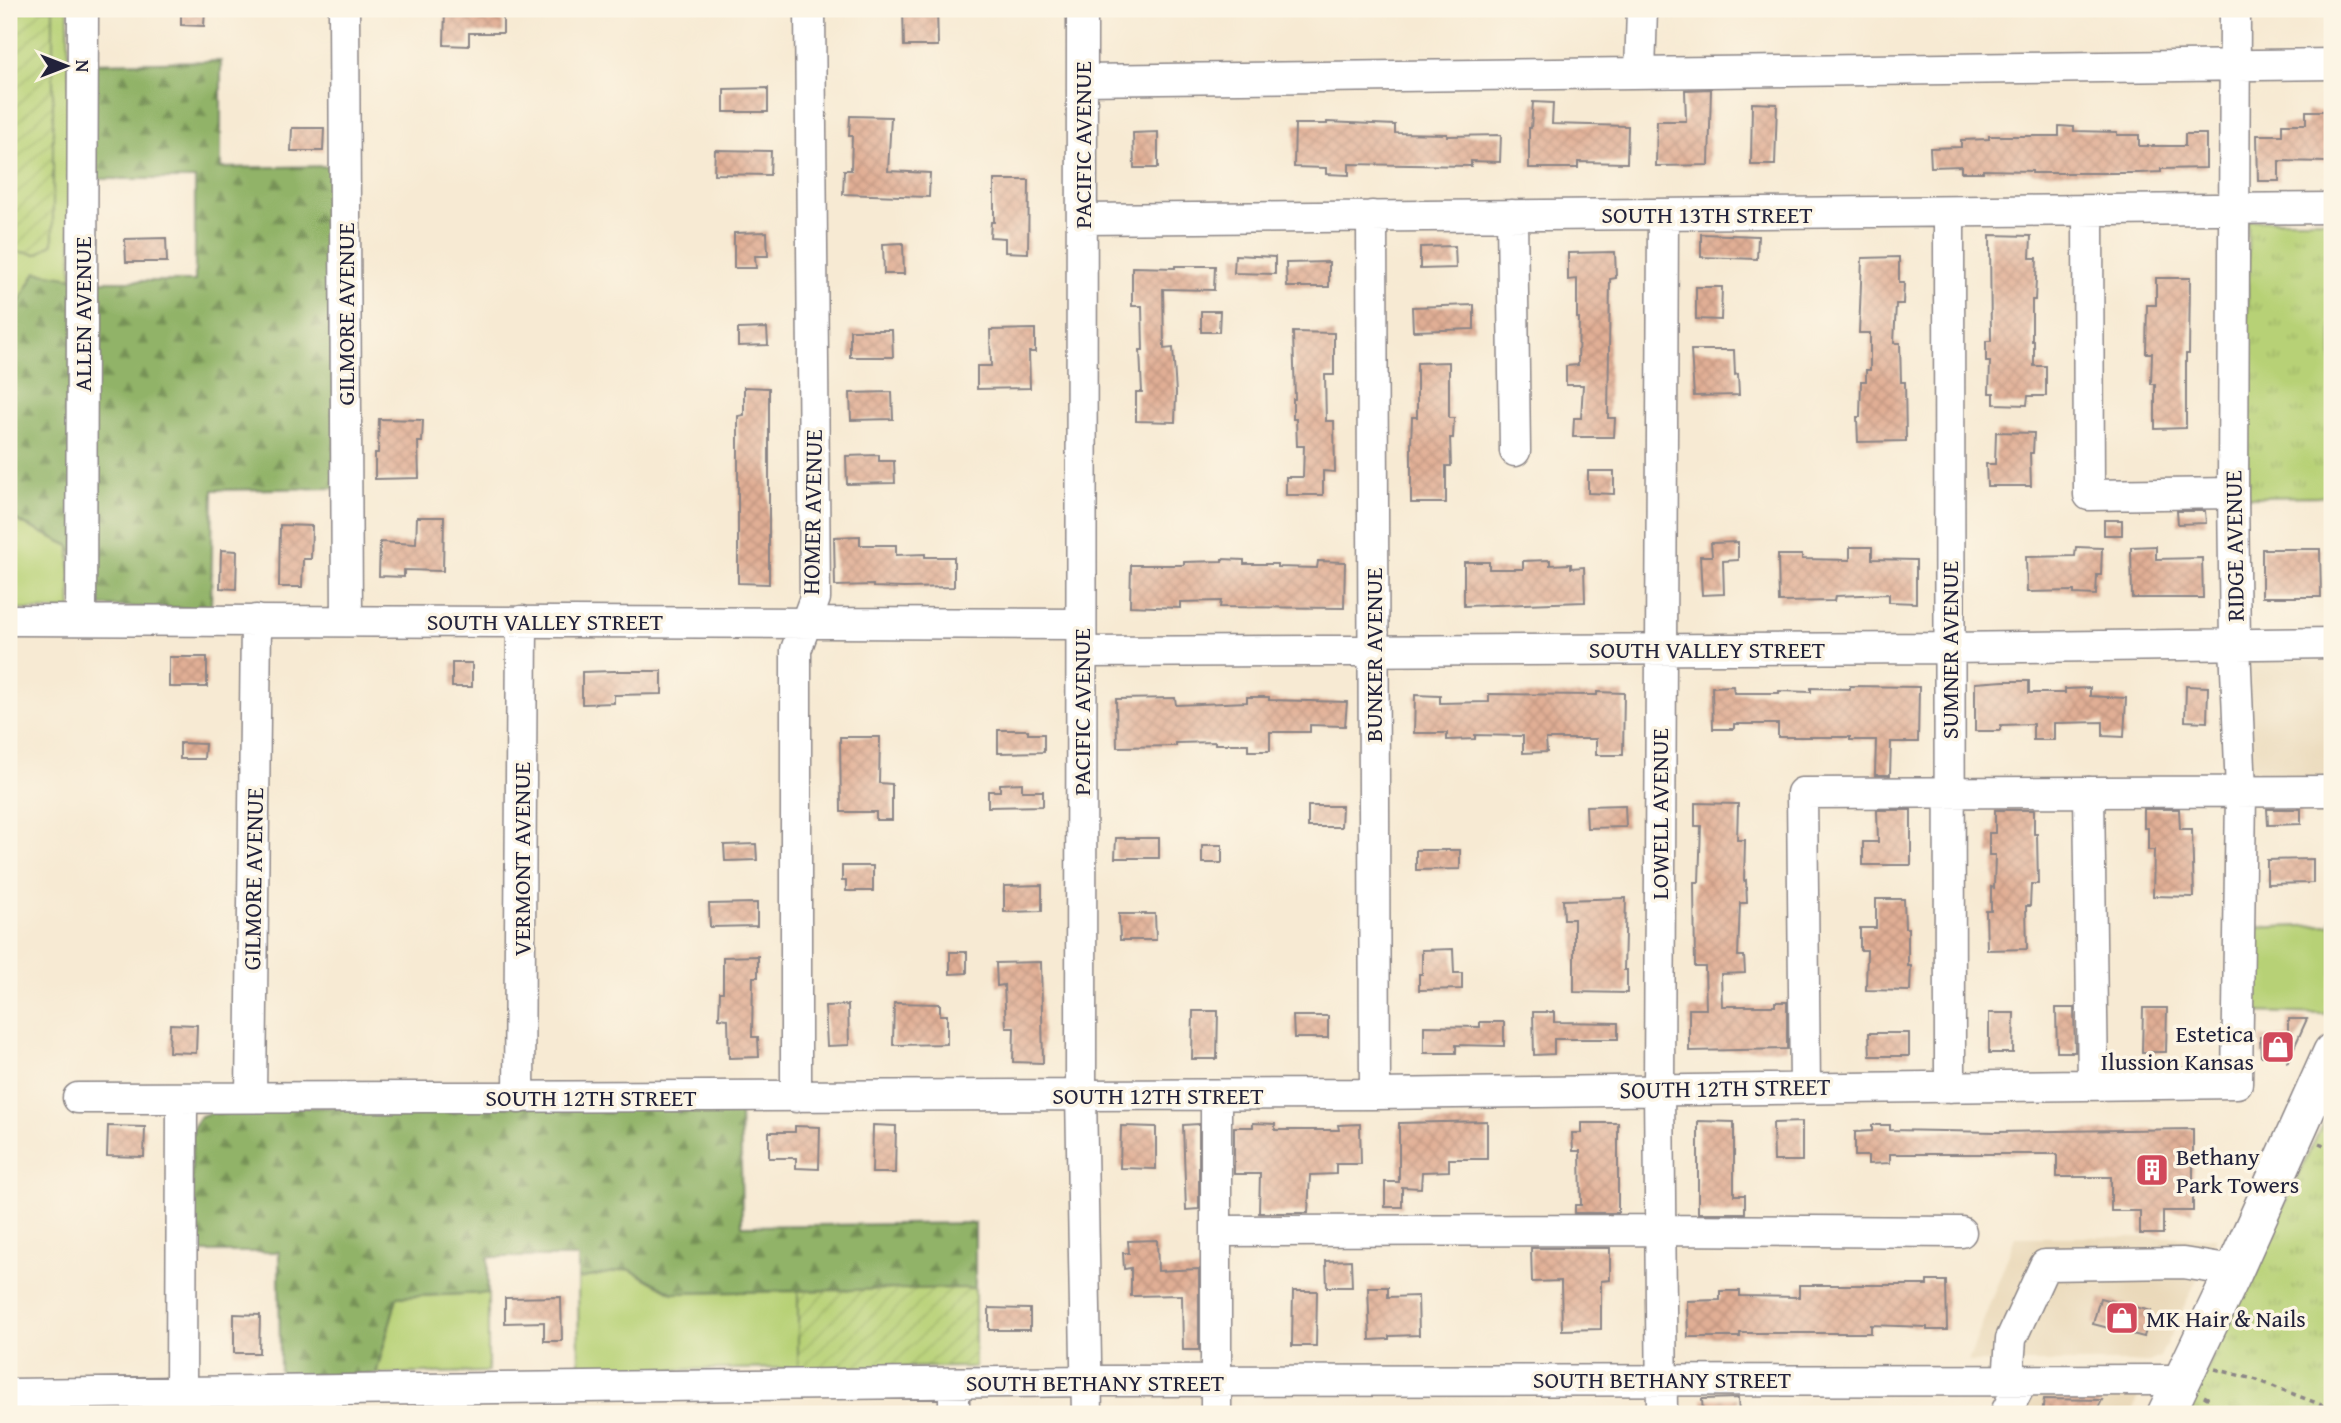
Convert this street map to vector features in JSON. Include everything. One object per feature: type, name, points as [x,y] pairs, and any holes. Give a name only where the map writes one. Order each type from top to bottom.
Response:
[{"type":"main road","points":[[2166,1414],[2198,1380],[2234,1272],[2328,1069]]},
{"type":"street","name":"ALLEN AVENUE","points":[[82,620],[83,9]]},
{"type":"street","name":"GILMORE AVENUE","points":[[344,9],[347,620]]},
{"type":"street","name":"HOMER AVENUE","points":[[796,1097],[796,650],[815,598],[810,9]]},
{"type":"street","name":"PACIFIC AVENUE","points":[[1082,9],[1081,1095],[1087,1414]]},
{"type":"street","points":[[1640,73],[1642,9]]},
{"type":"street","name":"RIDGE AVENUE","points":[[2235,9],[2233,493],[2241,792],[2237,1083]]},
{"type":"street","points":[[1082,80],[2332,64]]},
{"type":"street","name":"SOUTH 13TH STREET","points":[[1082,219],[2332,208]]},
{"type":"street","points":[[2088,211],[2089,495],[2233,493]]},
{"type":"street","name":"SUMNER AVENUE","points":[[1949,212],[1950,1087]]},
{"type":"street","name":"LOWELL AVENUE","points":[[1662,214],[1659,1089],[1662,1414]]},
{"type":"street","points":[[1512,215],[1515,451]]},
{"type":"street","name":"BUNKER AVENUE","points":[[1372,216],[1375,1094]]},
{"type":"street","name":"SOUTH VALLEY STREET","points":[[9,620],[804,622],[1081,638],[1374,650],[1949,648],[2332,643]]},
{"type":"street","name":"GILMORE AVENUE","points":[[251,1097],[256,620]]},
{"type":"street","name":"VERMONT AVENUE","points":[[519,1098],[522,621]]},
{"type":"street","points":[[1805,1087],[1802,793],[2332,791]]},
{"type":"street","points":[[2089,792],[2093,1085]]},
{"type":"street","name":"SOUTH 12TH STREET","points":[[78,1098],[1375,1094],[2237,1083]]},
{"type":"street","points":[[1216,1095],[1216,1414]]},
{"type":"street","points":[[182,1098],[198,1400]]},
{"type":"street","points":[[1216,1231],[1961,1232]]},
{"type":"street","points":[[2006,1414],[2015,1380],[2011,1339],[2045,1265],[2183,1263],[2234,1272]]},
{"type":"street","name":"SOUTH BETHANY STREET","points":[[9,1394],[67,1404],[1087,1381],[2198,1380]]},
{"type":"street","points":[[954,1383],[954,1414]]},
{"type":"path","points":[[2318,1143],[2326,1146],[2332,1136]]},
{"type":"path","points":[[2198,1380],[2257,1381],[2332,1409]]},
{"type":"path","points":[[2198,1380],[2209,1399],[2210,1414]]},
{"type":"shaded area","points":[[2332,654],[2332,784],[2248,784],[2250,660],[2256,655]]},
{"type":"shaded area","points":[[2015,1237],[2217,1237],[2160,1357],[2149,1362],[1968,1362]]},
{"type":"shaded area","points":[[2029,1387],[2136,1391],[2138,1398],[2131,1414],[2015,1414]]},
{"type":"green space","points":[[9,9],[53,9],[53,243],[38,254],[12,251],[12,274],[9,274]]},
{"type":"green space","points":[[53,9],[68,9],[72,278],[9,320],[12,251],[38,254],[53,243]]},
{"type":"green space","points":[[221,61],[221,168],[332,166],[335,488],[213,490],[211,609],[94,606],[70,546],[9,517],[9,320],[36,272],[92,281],[195,281],[195,179],[91,179],[91,63]]},
{"type":"green space","points":[[2248,220],[2332,220],[2332,496],[2246,497]]},
{"type":"green space","points":[[9,517],[70,546],[71,610],[9,610]]},
{"type":"green space","points":[[2332,914],[2332,998],[2325,1014],[2247,1012],[2248,928],[2330,925]]},
{"type":"green space","points":[[740,1104],[742,1226],[975,1223],[975,1288],[673,1293],[629,1269],[578,1279],[578,1257],[488,1257],[488,1293],[397,1297],[376,1374],[280,1376],[279,1252],[190,1252],[192,1129],[201,1116],[224,1108]]},
{"type":"green space","points":[[2332,1105],[2332,1414],[2186,1414],[2330,1108]]},
{"type":"green space","points":[[629,1269],[673,1293],[798,1291],[798,1368],[579,1371],[578,1279]]},
{"type":"green space","points":[[975,1288],[975,1367],[798,1368],[798,1291]]},
{"type":"green space","points":[[488,1293],[488,1372],[376,1374],[397,1297]]},
{"type":"building","points":[[181,9],[205,9],[204,26],[181,25]]},
{"type":"building","points":[[445,9],[503,9],[503,33],[469,33],[469,46],[444,45]]},
{"type":"building","points":[[903,9],[937,9],[938,46],[904,46]]},
{"type":"building","points":[[768,88],[768,112],[724,112],[724,89]]},
{"type":"building","points":[[1711,89],[1709,165],[1656,166],[1657,121],[1686,121],[1685,90]]},
{"type":"building","points":[[1533,102],[1553,103],[1552,124],[1628,126],[1627,163],[1578,162],[1578,168],[1529,168],[1529,128]]},
{"type":"building","points":[[1752,103],[1777,104],[1775,165],[1751,165]]},
{"type":"building","points":[[2306,111],[2329,111],[2328,162],[2279,161],[2279,181],[2258,181],[2257,135],[2282,135],[2282,124],[2306,124]]},
{"type":"building","points":[[850,116],[891,117],[888,171],[930,173],[929,197],[843,194],[844,170],[851,170]]},
{"type":"building","points":[[1327,122],[1395,125],[1395,133],[1501,135],[1500,162],[1471,161],[1471,166],[1349,164],[1349,175],[1326,174],[1326,168],[1294,167],[1295,124]]},
{"type":"building","points":[[2059,126],[2074,127],[2074,131],[2139,135],[2139,146],[2185,146],[2185,134],[2206,134],[2206,168],[2161,169],[2161,172],[2138,173],[2032,173],[1983,170],[1961,172],[1961,166],[1931,167],[1930,148],[1961,147],[1961,140],[1989,139],[1989,136],[2059,136]]},
{"type":"building","points":[[292,128],[324,128],[323,151],[291,151]]},
{"type":"building","points":[[1158,132],[1158,168],[1134,168],[1133,133]]},
{"type":"building","points":[[715,150],[771,151],[770,175],[714,174]]},
{"type":"building","points":[[994,180],[1029,180],[1028,253],[1005,252],[1005,238],[990,237],[991,222],[994,222]]},
{"type":"building","points":[[767,232],[768,256],[755,256],[756,268],[734,268],[734,233]]},
{"type":"building","points":[[1701,234],[1758,236],[1757,259],[1701,257]]},
{"type":"building","points":[[1990,235],[2031,236],[2030,258],[2037,258],[2035,300],[2032,300],[2032,341],[2034,366],[2046,366],[2046,396],[2028,396],[2027,405],[1994,404],[1994,393],[1989,393],[1990,362],[1986,362],[1986,341],[1991,341]]},
{"type":"building","points":[[166,238],[167,262],[126,262],[125,239]]},
{"type":"building","points":[[903,243],[904,274],[884,274],[883,244]]},
{"type":"building","points":[[1455,246],[1456,268],[1420,269],[1420,247]]},
{"type":"building","points":[[1615,252],[1616,278],[1610,279],[1608,418],[1615,418],[1614,437],[1573,437],[1574,418],[1581,418],[1583,385],[1566,385],[1566,366],[1578,365],[1579,318],[1577,279],[1568,280],[1568,253]]},
{"type":"building","points":[[1235,255],[1275,257],[1275,274],[1234,273]]},
{"type":"building","points":[[1899,257],[1899,283],[1904,283],[1903,304],[1896,304],[1894,343],[1900,343],[1901,382],[1905,382],[1906,441],[1858,442],[1857,417],[1860,417],[1861,381],[1866,381],[1866,370],[1870,370],[1870,333],[1859,333],[1862,258]]},
{"type":"building","points":[[1329,262],[1329,287],[1287,287],[1286,263]]},
{"type":"building","points":[[1215,266],[1214,290],[1163,289],[1164,349],[1173,348],[1175,422],[1136,421],[1136,392],[1142,392],[1142,306],[1132,306],[1132,267]]},
{"type":"building","points":[[2156,278],[2190,278],[2186,428],[2155,429],[2155,384],[2151,384],[2152,353],[2146,353],[2147,305],[2156,305]]},
{"type":"building","points":[[1696,287],[1722,287],[1721,320],[1696,319]]},
{"type":"building","points":[[1474,305],[1474,329],[1413,331],[1412,307]]},
{"type":"building","points":[[1201,311],[1220,311],[1219,332],[1201,332]]},
{"type":"building","points":[[767,328],[768,345],[738,346],[738,329]]},
{"type":"building","points":[[1035,329],[1035,352],[1029,352],[1030,388],[977,389],[977,366],[991,366],[990,330]]},
{"type":"building","points":[[850,330],[892,330],[893,357],[850,357]]},
{"type":"building","points":[[1293,332],[1334,333],[1334,375],[1325,375],[1326,421],[1334,421],[1335,472],[1323,471],[1323,495],[1286,495],[1286,477],[1303,477],[1304,446],[1297,446],[1296,419],[1293,419]]},
{"type":"building","points":[[1691,350],[1734,350],[1739,395],[1694,396]]},
{"type":"building","points":[[1449,362],[1449,418],[1454,418],[1453,438],[1450,438],[1451,466],[1446,466],[1446,503],[1411,503],[1412,417],[1417,417],[1417,363]]},
{"type":"building","points":[[744,387],[769,388],[769,584],[738,583],[738,416],[744,415]]},
{"type":"building","points":[[892,392],[893,419],[851,420],[850,393]]},
{"type":"building","points":[[379,419],[423,420],[422,442],[418,442],[419,478],[375,479]]},
{"type":"building","points":[[1996,432],[2034,433],[2033,453],[2030,453],[2031,486],[1987,486],[1986,464],[1995,464]]},
{"type":"building","points":[[879,455],[879,461],[894,461],[895,483],[847,484],[846,456]]},
{"type":"building","points":[[1588,471],[1614,471],[1614,494],[1588,493]]},
{"type":"building","points":[[2177,511],[2205,511],[2206,523],[2178,524]]},
{"type":"building","points":[[417,517],[444,517],[443,571],[404,570],[404,577],[379,576],[380,542],[416,544]]},
{"type":"building","points":[[2104,520],[2122,520],[2122,535],[2104,535]]},
{"type":"building","points":[[280,525],[312,526],[311,559],[303,559],[302,587],[279,587]]},
{"type":"building","points":[[860,536],[860,545],[896,545],[896,555],[954,557],[954,587],[835,586],[834,537]]},
{"type":"building","points":[[1738,542],[1738,560],[1723,561],[1724,594],[1702,595],[1700,556],[1712,556],[1711,543]]},
{"type":"building","points":[[2156,546],[2156,559],[2202,558],[2203,598],[2132,598],[2131,547]]},
{"type":"building","points":[[1850,547],[1872,547],[1872,559],[1916,560],[1916,603],[1889,602],[1889,594],[1835,596],[1834,601],[1779,602],[1778,555],[1802,555],[1802,559],[1850,560]]},
{"type":"building","points":[[2076,547],[2102,548],[2101,575],[2097,575],[2096,595],[2074,594],[2074,591],[2027,592],[2026,557],[2075,556]]},
{"type":"building","points":[[2262,549],[2320,549],[2321,597],[2262,597]]},
{"type":"building","points":[[221,550],[237,551],[236,589],[220,588]]},
{"type":"building","points":[[1244,560],[1244,564],[1317,568],[1318,561],[1345,562],[1344,608],[1220,607],[1221,601],[1180,602],[1180,608],[1130,606],[1131,565],[1184,565],[1184,562]]},
{"type":"building","points":[[1550,560],[1550,565],[1571,564],[1571,568],[1584,567],[1585,602],[1464,606],[1464,562],[1489,562],[1489,569],[1523,569],[1523,561]]},
{"type":"building","points":[[169,657],[207,657],[207,687],[169,687]]},
{"type":"building","points":[[452,663],[472,663],[472,687],[452,687]]},
{"type":"building","points":[[662,671],[662,694],[614,695],[614,703],[582,704],[582,672]]},
{"type":"building","points":[[2029,681],[2029,693],[2065,693],[2065,689],[2090,688],[2090,696],[2126,698],[2124,737],[2103,736],[2103,722],[2054,723],[2054,740],[2033,740],[2033,724],[2001,725],[2000,731],[1975,731],[1975,683]]},
{"type":"building","points":[[1733,686],[1734,693],[1811,692],[1811,688],[1850,689],[1850,686],[1919,687],[1918,742],[1891,742],[1890,775],[1875,775],[1876,740],[1850,740],[1850,737],[1778,737],[1778,724],[1734,724],[1734,729],[1713,729],[1712,687]]},
{"type":"building","points":[[2186,686],[2208,687],[2207,722],[2185,721]]},
{"type":"building","points":[[1597,692],[1624,693],[1623,755],[1596,755],[1596,739],[1546,739],[1547,752],[1523,753],[1523,736],[1475,735],[1475,739],[1447,740],[1447,733],[1414,733],[1415,695],[1440,696],[1440,703],[1489,702],[1489,694],[1597,695]]},
{"type":"building","points":[[1247,697],[1347,702],[1345,726],[1310,725],[1310,732],[1270,732],[1270,751],[1248,751],[1248,744],[1215,742],[1117,747],[1116,699],[1175,698],[1176,705],[1247,702]]},
{"type":"building","points":[[998,730],[1028,730],[1028,734],[1044,734],[1044,752],[998,753]]},
{"type":"building","points":[[840,737],[880,737],[879,783],[892,784],[892,820],[876,820],[876,812],[841,812]]},
{"type":"building","points":[[180,743],[205,744],[204,759],[180,759]]},
{"type":"building","points":[[1022,783],[1022,791],[1043,791],[1043,806],[988,807],[988,791],[1000,791],[1000,784]]},
{"type":"building","points":[[1695,803],[1738,804],[1737,840],[1745,840],[1744,881],[1746,880],[1747,903],[1740,903],[1738,956],[1744,956],[1745,973],[1721,974],[1722,1006],[1775,1006],[1775,1002],[1787,1002],[1787,1049],[1689,1051],[1689,1009],[1706,1009],[1705,967],[1695,967],[1694,882],[1699,882],[1701,826],[1695,826]]},
{"type":"building","points":[[1625,805],[1626,827],[1587,828],[1586,806]]},
{"type":"building","points":[[1308,806],[1342,806],[1341,827],[1308,827]]},
{"type":"building","points":[[2144,809],[2179,809],[2180,829],[2192,829],[2194,897],[2153,896],[2154,850],[2148,850],[2148,828],[2144,828]]},
{"type":"building","points":[[2267,809],[2301,809],[2301,824],[2268,825]]},
{"type":"building","points":[[1877,810],[1911,810],[1911,865],[1863,865],[1863,842],[1878,842]]},
{"type":"building","points":[[1995,810],[2034,810],[2038,884],[2031,884],[2030,906],[2026,906],[2027,949],[1987,950],[1986,911],[1991,911],[1995,855],[1989,855],[1989,833],[1995,833]]},
{"type":"building","points":[[1116,838],[1159,838],[1159,858],[1115,858]]},
{"type":"building","points":[[756,844],[757,860],[725,861],[724,845]]},
{"type":"building","points":[[1202,845],[1222,845],[1222,863],[1202,863]]},
{"type":"building","points":[[1416,850],[1460,850],[1460,869],[1416,870]]},
{"type":"building","points":[[2313,859],[2313,883],[2267,884],[2267,860]]},
{"type":"building","points":[[842,866],[873,866],[873,891],[846,891],[846,881],[842,881]]},
{"type":"building","points":[[1042,885],[1042,911],[1004,912],[1004,886]]},
{"type":"building","points":[[1626,898],[1624,970],[1627,970],[1627,993],[1574,992],[1574,919],[1564,919],[1563,900]]},
{"type":"building","points":[[1876,899],[1904,899],[1905,928],[1908,928],[1908,966],[1911,966],[1910,991],[1866,990],[1867,950],[1860,950],[1860,928],[1876,928]]},
{"type":"building","points":[[757,903],[757,926],[710,927],[709,904]]},
{"type":"building","points":[[1119,914],[1155,914],[1156,940],[1120,940]]},
{"type":"building","points":[[1453,949],[1454,973],[1462,973],[1462,989],[1419,990],[1422,950]]},
{"type":"building","points":[[950,952],[967,952],[967,973],[950,974]]},
{"type":"building","points":[[758,956],[758,977],[753,977],[752,1037],[758,1037],[759,1057],[729,1058],[728,1019],[719,1018],[720,992],[723,992],[723,957]]},
{"type":"building","points":[[1041,962],[1043,1063],[1013,1062],[1014,1028],[1006,1028],[1004,985],[997,986],[996,963]]},
{"type":"building","points":[[894,1003],[940,1004],[940,1015],[947,1015],[947,1044],[893,1045]]},
{"type":"building","points":[[848,1005],[849,1045],[827,1046],[825,1006]]},
{"type":"building","points":[[2056,1008],[2074,1008],[2075,1052],[2057,1052]]},
{"type":"building","points":[[2143,1008],[2167,1008],[2166,1052],[2142,1052]]},
{"type":"building","points":[[1193,1011],[1218,1011],[1217,1059],[1192,1059]]},
{"type":"building","points":[[1533,1012],[1554,1012],[1554,1022],[1618,1023],[1618,1039],[1554,1039],[1554,1054],[1534,1055]]},
{"type":"building","points":[[1989,1013],[2014,1013],[2013,1053],[1989,1053]]},
{"type":"building","points":[[1293,1016],[1328,1016],[1328,1038],[1294,1038]]},
{"type":"building","name":"Estetica Ilussion Kansas","points":[[2288,1019],[2307,1019],[2287,1063],[2288,1056],[2261,1056],[2260,1037],[2288,1037]]},
{"type":"building","points":[[1480,1022],[1504,1022],[1504,1046],[1456,1045],[1456,1053],[1424,1053],[1424,1026],[1480,1027]]},
{"type":"building","points":[[170,1024],[197,1025],[196,1053],[169,1052]]},
{"type":"building","points":[[1869,1033],[1909,1033],[1909,1056],[1870,1056]]},
{"type":"building","points":[[1487,1121],[1487,1159],[1449,1159],[1449,1171],[1422,1172],[1421,1188],[1402,1187],[1402,1207],[1385,1207],[1385,1182],[1399,1182],[1399,1123]]},
{"type":"building","points":[[1698,1121],[1734,1122],[1734,1195],[1745,1195],[1745,1213],[1698,1213]]},
{"type":"building","points":[[1802,1122],[1802,1161],[1774,1161],[1773,1123]]},
{"type":"building","points":[[1253,1123],[1275,1124],[1275,1130],[1339,1130],[1338,1125],[1360,1124],[1361,1164],[1336,1164],[1336,1174],[1310,1175],[1308,1213],[1259,1213],[1260,1174],[1234,1174],[1234,1127],[1253,1127]]},
{"type":"building","points":[[1581,1123],[1618,1123],[1618,1213],[1575,1213],[1575,1205],[1581,1205],[1580,1151],[1573,1151],[1572,1133],[1581,1133]]},
{"type":"building","points":[[1199,1124],[1199,1209],[1186,1210],[1183,1125]]},
{"type":"building","points":[[873,1125],[896,1126],[895,1173],[872,1173]]},
{"type":"building","points":[[1872,1125],[1890,1125],[1890,1130],[1997,1132],[2193,1129],[2193,1211],[2163,1211],[2163,1234],[2140,1234],[2140,1211],[2111,1211],[2111,1177],[2057,1177],[2057,1154],[1890,1154],[1890,1163],[1868,1164],[1868,1156],[1855,1156],[1855,1132],[1872,1131]]},
{"type":"building","points":[[108,1126],[145,1127],[144,1157],[107,1156]]},
{"type":"building","points":[[795,1126],[820,1127],[819,1169],[796,1168],[796,1158],[769,1158],[769,1132],[795,1132]]},
{"type":"building","points":[[1121,1126],[1156,1127],[1156,1169],[1120,1168]]},
{"type":"building","points":[[1157,1240],[1158,1271],[1199,1269],[1199,1350],[1183,1350],[1182,1295],[1131,1296],[1131,1268],[1124,1269],[1123,1253],[1129,1253],[1128,1241]]},
{"type":"building","points":[[1531,1248],[1610,1248],[1610,1280],[1601,1281],[1601,1329],[1562,1330],[1561,1281],[1532,1282]]},
{"type":"building","points":[[1351,1260],[1352,1287],[1327,1287],[1326,1261]]},
{"type":"building","points":[[1927,1281],[1946,1281],[1947,1330],[1871,1325],[1871,1333],[1740,1333],[1740,1337],[1688,1337],[1687,1301],[1720,1300],[1720,1291],[1740,1291],[1740,1296],[1799,1297],[1799,1285],[1927,1285]]},
{"type":"building","points":[[1368,1287],[1388,1287],[1388,1297],[1418,1296],[1419,1335],[1370,1340]]},
{"type":"building","points":[[1293,1291],[1317,1291],[1316,1346],[1292,1346]]},
{"type":"building","points":[[561,1297],[562,1341],[544,1341],[544,1322],[505,1323],[505,1298]]},
{"type":"building","name":"MK Hair & Nails","points":[[2100,1298],[2151,1311],[2144,1337],[2093,1324]]},
{"type":"building","points":[[989,1308],[1030,1309],[1030,1330],[989,1330]]},
{"type":"building","points":[[234,1314],[260,1315],[259,1353],[234,1353]]},
{"type":"building","points":[[1738,1398],[1739,1414],[1703,1414],[1702,1399]]},
{"type":"building","points":[[2044,1399],[2102,1400],[2095,1414],[2042,1414]]},
{"type":"place","name":"Estetica Ilussion Kansas","points":[[2278,1047]]},
{"type":"place","name":"Bethany Park Towers","points":[[2152,1170]]},
{"type":"place","name":"MK Hair & Nails","points":[[2122,1318]]}]
